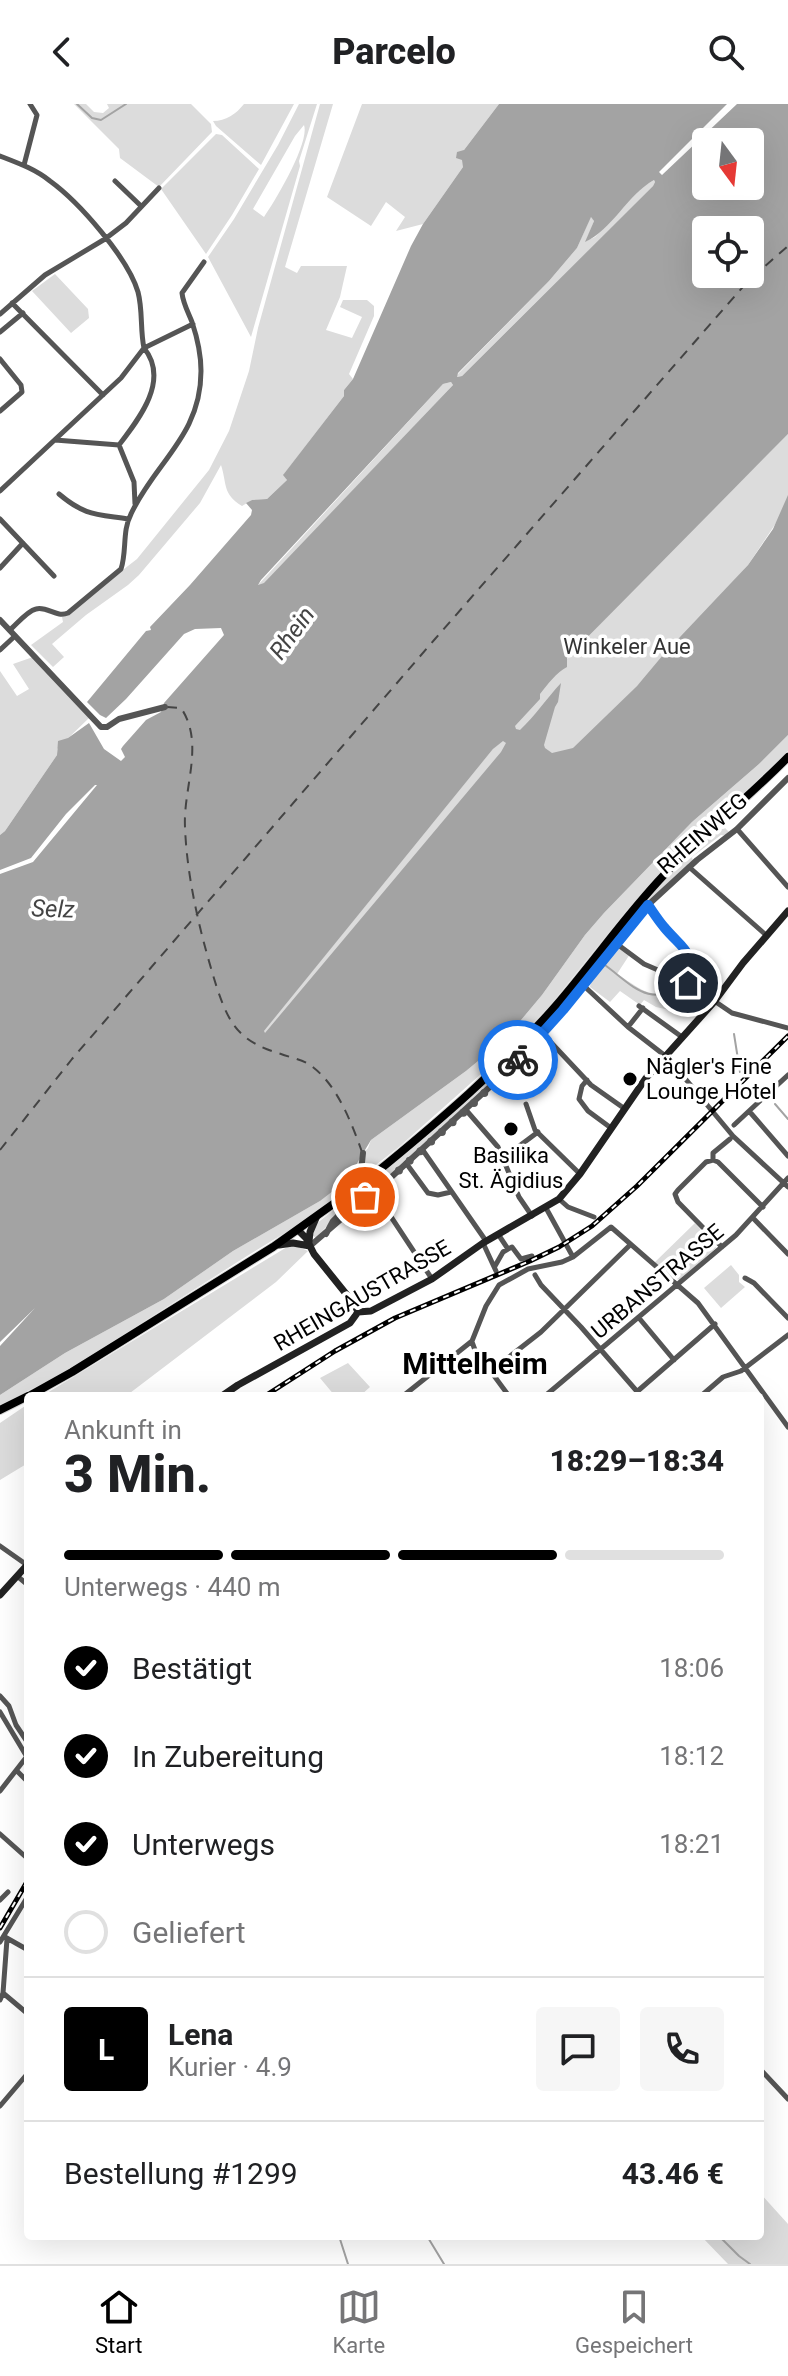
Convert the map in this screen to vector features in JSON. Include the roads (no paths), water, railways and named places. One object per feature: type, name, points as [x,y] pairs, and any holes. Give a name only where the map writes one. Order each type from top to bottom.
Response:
[{"type":"main road","points":[[35,1392],[273,1247],[372,1176],[515,1049],[559,1002],[642,899],[788,757]]},
{"type":"main road","name":"RHEINGAUSTRASSE","points":[[229,1392],[350,1323],[358,1312],[371,1311],[432,1279],[484,1242],[559,1199],[580,1174],[646,1078],[714,1002],[788,911]]},
{"type":"main road","points":[[307,1244],[316,1218]]},
{"type":"main road","points":[[298,1230],[358,1312]]},
{"type":"main road","points":[[273,1247],[288,1243],[307,1244]]},
{"type":"main road","points":[[0,1413],[24,1398]]},
{"type":"main road","points":[[0,1595],[24,1568]]},
{"type":"street","points":[[24,165],[37,115],[30,104]]},
{"type":"street","points":[[0,156],[24,165],[57,187],[105,239],[128,269],[138,292],[144,348],[151,357],[153,371],[151,392],[141,416],[119,445]]},
{"type":"street","points":[[115,181],[141,206]]},
{"type":"street","points":[[0,314],[45,275],[126,223],[159,188]]},
{"type":"street","points":[[0,650],[37,609],[59,615],[68,613],[121,569],[128,519],[177,448],[196,405],[201,369],[193,324],[182,293],[204,262]]},
{"type":"street","points":[[12,303],[103,395]]},
{"type":"street","points":[[0,332],[23,313]]},
{"type":"street","points":[[0,491],[124,375],[144,348],[193,324]]},
{"type":"street","points":[[0,359],[21,385],[22,392],[0,411]]},
{"type":"street","points":[[54,440],[119,445]]},
{"type":"street","points":[[119,445],[134,482],[135,505]]},
{"type":"street","points":[[134,482],[151,482]]},
{"type":"street","points":[[59,494],[87,513],[128,519]]},
{"type":"street","points":[[0,519],[54,576]]},
{"type":"street","points":[[0,568],[23,543]]},
{"type":"street","points":[[0,620],[101,727],[131,715],[165,707]]},
{"type":"street","name":"RHEINWEG","points":[[307,1244],[326,1234],[343,1211],[374,1191],[466,1110],[543,1034],[648,905],[737,829],[787,781]]},
{"type":"street","points":[[726,816],[788,887]]},
{"type":"street","points":[[689,867],[766,935]]},
{"type":"street","points":[[648,905],[664,927],[685,947],[691,964],[688,983]]},
{"type":"street","points":[[617,944],[644,964],[688,983],[740,1016],[788,1028]]},
{"type":"street","points":[[583,985],[628,1027],[666,1056],[733,1136],[786,1182]]},
{"type":"street","points":[[628,1027],[641,1007],[682,1037]]},
{"type":"street","points":[[543,1034],[599,1092],[625,1109]]},
{"type":"street","points":[[734,1125],[788,1075]]},
{"type":"street","points":[[587,1080],[579,1096],[580,1102],[612,1129]]},
{"type":"street","points":[[526,1104],[532,1125],[580,1174]]},
{"type":"street","points":[[466,1110],[498,1147],[519,1197],[532,1216]]},
{"type":"street","points":[[749,1111],[788,1156]]},
{"type":"street","points":[[503,1158],[538,1132]]},
{"type":"street","points":[[713,1160],[713,1153],[730,1139]]},
{"type":"street","points":[[422,1149],[484,1242],[495,1269],[503,1252],[512,1247],[521,1259],[532,1256]]},
{"type":"street","points":[[363,1153],[361,1172],[432,1279]]},
{"type":"street","points":[[722,1247],[675,1196],[706,1162],[718,1162],[763,1207]]},
{"type":"street","points":[[406,1163],[428,1193],[438,1195],[451,1192]]},
{"type":"street","name":"URBANSTRASSE","points":[[550,1392],[722,1247],[786,1182]]},
{"type":"street","points":[[559,1199],[568,1207],[594,1217]]},
{"type":"street","points":[[546,1208],[573,1257]]},
{"type":"street","points":[[753,1218],[788,1254]]},
{"type":"street","points":[[408,1392],[472,1341],[496,1288],[534,1267],[573,1257],[611,1227],[694,1298],[763,1392]]},
{"type":"street","points":[[498,1234],[508,1249]]},
{"type":"street","points":[[491,1371],[565,1310],[630,1245]]},
{"type":"street","points":[[535,1275],[635,1392]]},
{"type":"street","points":[[745,1278],[754,1283],[788,1318]]},
{"type":"street","points":[[639,1318],[674,1360]]},
{"type":"street","points":[[639,1392],[715,1324]]},
{"type":"street","points":[[706,1392],[723,1377],[746,1368],[788,1335]]},
{"type":"street","points":[[472,1341],[475,1350],[506,1392]]},
{"type":"street","points":[[764,1393],[788,1427]]},
{"type":"street","points":[[0,1546],[24,1562]]},
{"type":"street","points":[[17,1576],[24,1582]]},
{"type":"street","points":[[0,1697],[9,1706],[16,1725],[24,1732]]},
{"type":"street","points":[[0,1712],[2,1723],[24,1751]]},
{"type":"street","points":[[0,1791],[24,1761]]},
{"type":"street","points":[[17,1771],[24,1778]]},
{"type":"street","points":[[0,1836],[24,1855]]},
{"type":"street","points":[[0,1900],[8,1892]]},
{"type":"street","points":[[24,1903],[4,1939],[1,1996],[24,2010]]},
{"type":"street","points":[[4,1939],[24,1948]]},
{"type":"street","points":[[764,2073],[788,2099]]},
{"type":"street","points":[[0,2106],[24,2078]]},
{"type":"water","points":[[499,104],[727,104],[703,128],[692,128],[692,139],[659,172],[662,175],[692,147],[692,200],[764,200],[764,128],[712,128],[737,104],[788,104],[788,434],[567,658],[567,667],[549,683],[540,694],[540,699],[515,726],[520,730],[561,683],[544,745],[552,753],[573,748],[637,686],[748,565],[773,529],[788,495],[788,735],[692,822],[604,913],[506,1038],[371,1140],[347,1180],[320,1201],[233,1251],[164,1299],[65,1353],[0,1395],[0,1346],[35,1308],[0,1342],[0,874],[33,862],[97,785],[66,814],[31,858],[0,870],[0,835],[57,755],[58,741],[68,738],[89,723],[104,749],[121,761],[125,757],[121,749],[123,746],[146,720],[161,712],[164,703],[224,635],[221,628],[195,629],[184,634],[106,718],[87,702],[146,631],[151,630],[150,627],[251,515],[252,510],[246,503],[267,499],[287,480],[283,475],[344,396],[344,390],[353,379],[411,246],[463,167],[462,160],[456,158],[457,152],[464,150]],"holes":[[[654,180],[653,186],[462,376],[457,377],[577,248],[591,217],[594,221],[585,242],[595,237],[644,186]],[[451,382],[453,385],[264,583],[258,585],[443,384]],[[503,741],[506,743],[265,1033],[493,749]]]},
{"type":"waterway","points":[[77,104],[92,118],[101,120],[126,104]]},
{"type":"waterway","points":[[605,965],[635,988],[652,995],[689,987]]},
{"type":"waterway","points":[[734,1034],[740,1072]]},
{"type":"waterway","points":[[775,1104],[788,1119]]},
{"type":"waterway","points":[[340,2240],[348,2264]]},
{"type":"waterway","points":[[429,2240],[444,2264]]},
{"type":"waterway","points":[[723,2240],[750,2264]]},
{"type":"railway","points":[[271,1392],[335,1351],[395,1318],[530,1261],[592,1226],[637,1186],[788,1036]]},
{"type":"railway","points":[[0,1928],[24,1887]]},
{"type":"place","name":"Nägler's Fine Lounge Hotel","points":[[630,1079]]},
{"type":"place","name":"Basilika St. Ägidius","points":[[511,1129]]},
{"type":"district","name":"Mittelheim","points":[[475,1364]]},
{"type":"water label","name":"Rhein","points":[[292,633]]},
{"type":"water label","name":"Selz","points":[[53,909]]},
{"type":"park label","name":"Winkeler Aue","points":[[627,646]]}]
